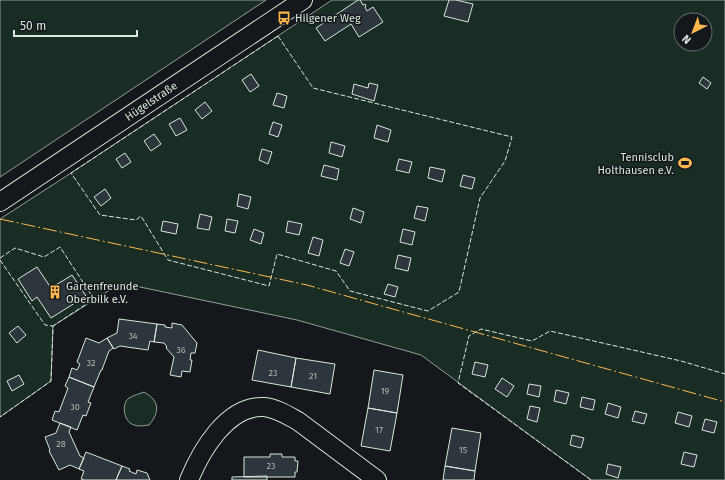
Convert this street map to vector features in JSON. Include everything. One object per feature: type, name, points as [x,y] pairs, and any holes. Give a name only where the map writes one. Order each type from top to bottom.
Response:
[{"type":"street","name":"Hügelstraße","points":[[0,202],[303,0]]},
{"type":"street","points":[[189,480],[204,449],[223,426],[235,416],[252,409],[263,407],[284,413],[298,421],[377,480]]},
{"type":"green space","points":[[0,0],[266,0],[0,177]]},
{"type":"green space","points":[[332,0],[725,0],[725,480],[591,480],[421,355],[297,320],[121,283],[53,326],[51,381],[0,417],[0,219]]},
{"type":"green space","points":[[144,392],[156,403],[157,407],[155,416],[149,425],[135,425],[130,423],[126,417],[124,410],[125,403],[129,398]]},
{"type":"building","points":[[360,0],[363,5],[365,4],[367,11],[373,7],[383,22],[359,37],[351,24],[325,41],[316,28]]},
{"type":"building","points":[[449,0],[473,4],[468,22],[444,16]]},
{"type":"building","points":[[251,74],[259,86],[250,92],[242,80]]},
{"type":"building","points":[[703,77],[711,83],[707,89],[699,83]]},
{"type":"building","points":[[369,83],[378,85],[374,101],[352,94],[354,84],[368,88]]},
{"type":"building","points":[[277,93],[287,96],[284,108],[273,105]]},
{"type":"building","points":[[205,102],[212,111],[202,119],[195,110]]},
{"type":"building","points":[[180,118],[187,130],[176,136],[169,124]]},
{"type":"building","points":[[273,122],[282,125],[278,137],[269,134]]},
{"type":"building","points":[[377,125],[391,130],[388,142],[374,138]]},
{"type":"building","points":[[154,134],[161,144],[151,151],[144,141]]},
{"type":"building","points":[[331,142],[345,146],[342,157],[329,153]]},
{"type":"building","points":[[262,149],[272,152],[268,164],[259,160]]},
{"type":"building","points":[[125,153],[131,162],[122,168],[116,159]]},
{"type":"building","points":[[399,159],[412,162],[409,173],[396,170]]},
{"type":"building","points":[[324,165],[339,169],[337,180],[321,176]]},
{"type":"building","points":[[430,167],[445,170],[442,182],[428,178]]},
{"type":"building","points":[[463,175],[475,178],[472,189],[460,186]]},
{"type":"building","points":[[105,189],[111,198],[101,206],[94,197]]},
{"type":"building","points":[[239,194],[251,197],[248,209],[237,206]]},
{"type":"building","points":[[417,206],[428,208],[425,221],[414,218]]},
{"type":"building","points":[[353,208],[364,212],[361,223],[350,219]]},
{"type":"building","points":[[200,214],[212,217],[209,230],[197,228]]},
{"type":"building","points":[[227,219],[238,221],[235,233],[225,231]]},
{"type":"building","points":[[163,221],[178,224],[176,234],[161,231]]},
{"type":"building","points":[[288,221],[302,224],[299,235],[286,232]]},
{"type":"building","points":[[254,229],[264,233],[261,244],[250,240]]},
{"type":"building","points":[[403,229],[415,232],[412,245],[400,242]]},
{"type":"building","points":[[313,237],[323,240],[319,256],[308,253]]},
{"type":"building","points":[[345,249],[354,252],[349,266],[340,263]]},
{"type":"building","points":[[398,255],[411,258],[408,271],[395,268]]},
{"type":"building","name":"Gartenfreunde Oberbilk e.V.","points":[[37,267],[51,288],[72,275],[86,296],[51,318],[37,297],[32,301],[18,279]]},
{"type":"building","points":[[388,284],[398,287],[395,297],[384,294]]},
{"type":"building","points":[[119,319],[157,324],[154,342],[150,341],[148,350],[120,346],[114,349],[107,338],[117,333]]},
{"type":"building","points":[[172,323],[182,325],[197,343],[195,353],[191,353],[190,360],[192,360],[190,372],[182,371],[181,377],[170,375],[174,357],[166,348],[167,347],[164,343],[154,342],[157,324],[172,328]]},
{"type":"building","points":[[18,326],[26,335],[17,343],[9,333]]},
{"type":"building","points":[[86,338],[99,343],[107,338],[113,348],[109,351],[94,387],[69,377],[72,368],[77,370],[80,364],[77,362]]},
{"type":"building","points":[[258,350],[296,358],[291,387],[252,380]]},
{"type":"building","points":[[296,358],[335,364],[330,394],[291,387]]},
{"type":"building","points":[[475,362],[488,365],[485,377],[472,374]]},
{"type":"building","points":[[374,370],[403,375],[397,413],[368,408]]},
{"type":"building","points":[[19,375],[24,384],[12,391],[7,381]]},
{"type":"building","points":[[69,377],[94,387],[88,402],[91,403],[86,416],[83,415],[77,430],[52,420],[55,411],[59,412],[68,388],[65,386]]},
{"type":"building","points":[[502,378],[514,386],[507,397],[495,389]]},
{"type":"building","points":[[529,384],[541,386],[539,397],[527,394]]},
{"type":"building","points":[[556,390],[569,393],[566,404],[554,401]]},
{"type":"building","points":[[582,397],[595,400],[593,410],[580,407]]},
{"type":"building","points":[[608,403],[621,407],[618,418],[605,414]]},
{"type":"building","points":[[530,406],[540,408],[537,422],[527,419]]},
{"type":"building","points":[[368,408],[397,413],[390,451],[361,446]]},
{"type":"building","points":[[635,411],[647,414],[644,424],[632,421]]},
{"type":"building","points":[[678,412],[692,416],[689,427],[675,423]]},
{"type":"building","points":[[705,419],[717,422],[714,433],[702,430]]},
{"type":"building","points":[[60,423],[71,427],[69,432],[80,456],[84,458],[79,469],[70,465],[59,470],[49,451],[50,450],[45,437],[56,433]]},
{"type":"building","points":[[452,428],[481,433],[475,471],[445,466]]},
{"type":"building","points":[[572,435],[584,438],[581,448],[570,445]]},
{"type":"building","points":[[86,452],[122,466],[116,480],[81,479],[84,471],[79,469]]},
{"type":"building","points":[[684,452],[697,455],[694,467],[681,464]]},
{"type":"building","points":[[270,454],[282,454],[282,457],[295,457],[295,461],[298,461],[295,477],[244,477],[244,457],[270,457]]},
{"type":"building","points":[[608,464],[621,467],[618,478],[606,474]]},
{"type":"building","points":[[122,466],[130,469],[129,471],[136,474],[137,470],[147,473],[150,480],[116,480]]},
{"type":"building","points":[[445,466],[475,471],[474,480],[443,480]]},
{"type":"building","points":[[267,476],[267,480],[232,480],[232,477]]},
{"type":"fence","points":[[278,36],[313,88],[512,137],[505,161],[480,198],[459,292],[428,311],[350,291],[336,271],[277,254],[269,286],[168,260],[141,216],[136,220],[100,215],[71,173],[278,36]]},
{"type":"fence","points":[[0,258],[15,248],[44,257],[60,247],[94,299],[53,326],[51,381],[0,417]]},
{"type":"fence","points":[[0,260],[45,325],[53,326]]},
{"type":"fence","points":[[591,480],[458,383],[469,336],[481,329],[532,341],[550,331],[681,361],[725,374]]},
{"type":"power","points":[[0,219],[307,285],[725,402]]},
{"type":"place","name":"Hilgener Weg","points":[[284,18]]},
{"type":"place","name":"Tennisclub Holthausen e.V.","points":[[685,163]]},
{"type":"place","name":"Gartenfreunde Oberbilk e.V.","points":[[55,292]]}]
